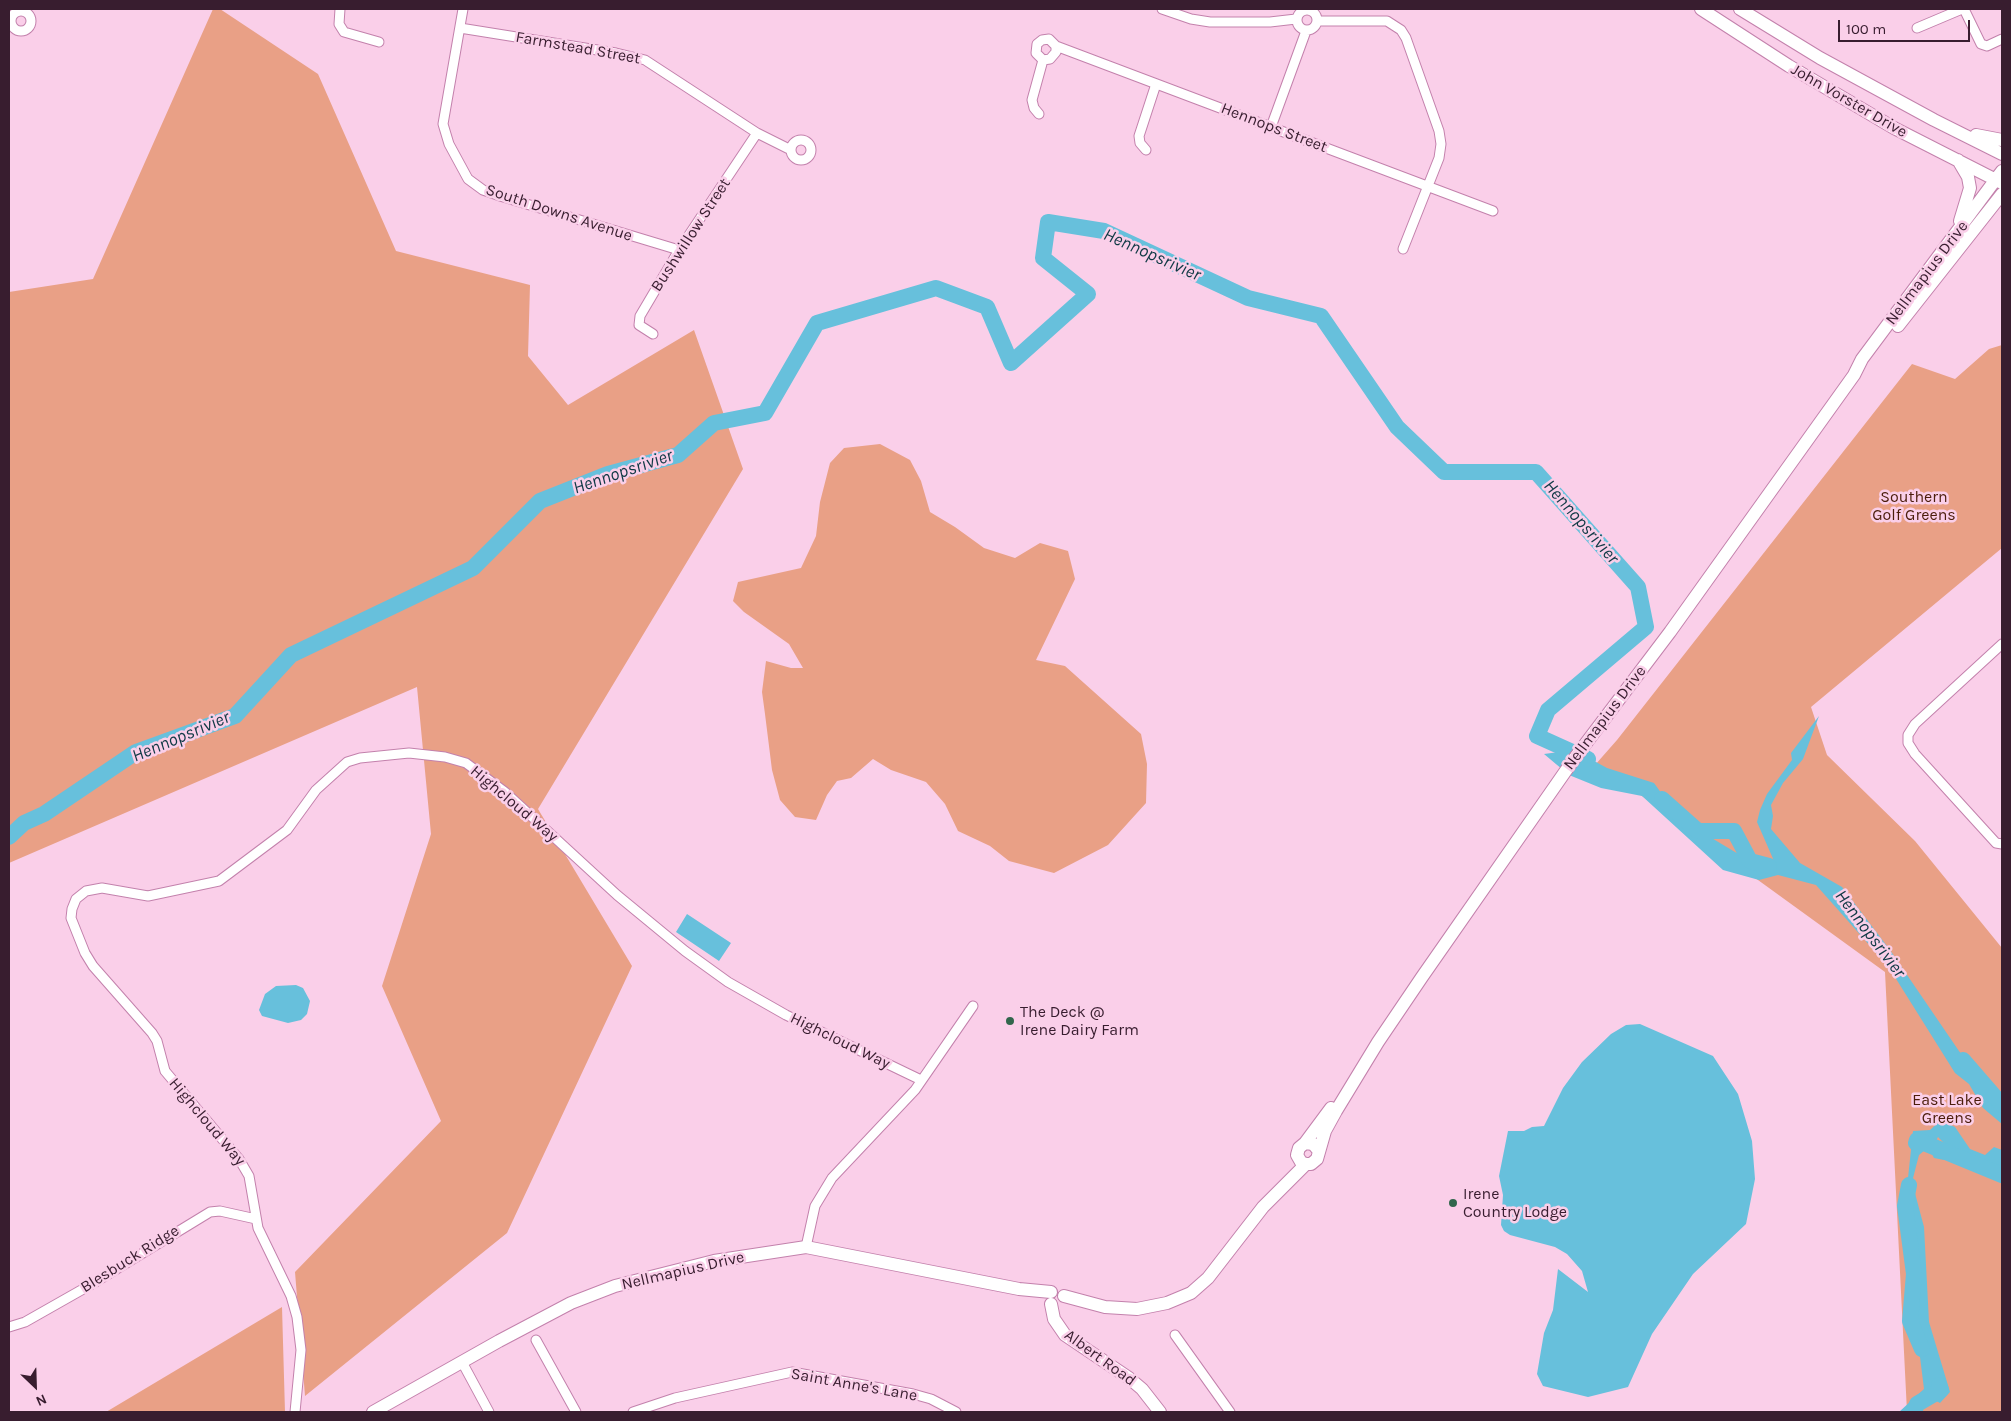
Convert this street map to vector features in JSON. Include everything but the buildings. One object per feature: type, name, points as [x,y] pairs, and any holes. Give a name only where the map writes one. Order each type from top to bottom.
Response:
[{"type":"main road","name":"John Vorster Drive","points":[[1701,9],[1789,66],[1894,128],[1958,160],[2000,178]]},
{"type":"main road","name":"John Vorster Drive","points":[[1740,9],[1820,58],[2002,154]]},
{"type":"main road","points":[[1959,132],[2002,140]]},
{"type":"main road","points":[[1956,244],[1970,188],[1968,177],[1958,160]]},
{"type":"main road","name":"Nellmapius Drive","points":[[1318,1150],[1332,1118],[1363,1066],[1582,747],[1670,632],[1854,375],[1899,325],[2000,178]]},
{"type":"main road","name":"Nellmapius Drive","points":[[1956,244],[2002,194]]},
{"type":"main road","points":[[1956,244],[2002,208]]},
{"type":"main road","name":"Nellmapius Drive","points":[[1305,1143],[1346,1084],[1363,1066]]},
{"type":"main road","points":[[1305,1143],[1313,1144],[1318,1150],[1314,1162],[1301,1160],[1299,1148],[1305,1143]]},
{"type":"main road","name":"Nellmapius Drive","points":[[373,1412],[560,1308],[606,1289],[714,1261],[806,1247],[1019,1289],[1056,1300],[1137,1309],[1167,1303],[1191,1293],[1208,1278],[1301,1160]]},
{"type":"main road","name":"Albert Road","points":[[1056,1300],[1058,1328],[1074,1342],[1129,1378],[1142,1390],[1160,1412]]},
{"type":"street","points":[[340,9],[339,24],[344,32],[379,42]]},
{"type":"street","name":"South Downs Avenue","points":[[463,9],[443,124],[449,144],[468,179],[483,190],[500,196],[679,250]]},
{"type":"street","points":[[1162,9],[1191,19],[1210,22],[1270,22],[1296,19],[1301,12],[1307,9],[1314,13],[1317,21],[1314,28],[1306,31],[1271,127]]},
{"type":"street","points":[[1918,28],[1963,9],[1981,44],[1987,46],[2002,39]]},
{"type":"street","points":[[19,10],[25,10],[31,18],[29,27],[20,31],[10,29],[12,14],[19,10]]},
{"type":"street","points":[[1296,19],[1299,27],[1306,31]]},
{"type":"street","points":[[1317,21],[1387,21],[1398,27],[1404,34],[1439,131],[1440,150],[1403,249]]},
{"type":"street","name":"Farmstead Street","points":[[460,28],[616,53],[645,60],[757,133],[791,150]]},
{"type":"street","name":"Hennops Street","points":[[1043,60],[1036,53],[1037,44],[1042,40],[1049,39],[1056,46],[1492,211]]},
{"type":"street","points":[[1039,114],[1034,108],[1032,100],[1043,60],[1053,58],[1056,46]]},
{"type":"street","points":[[1146,150],[1140,143],[1140,136],[1156,84]]},
{"type":"street","name":"Bushwillow Street","points":[[653,334],[639,325],[640,316],[679,250],[757,133]]},
{"type":"street","points":[[2002,644],[1915,724],[1908,736],[1909,747],[1914,754],[1996,843],[2002,844]]},
{"type":"street","name":"Highcloud Way","points":[[295,1412],[301,1350],[297,1316],[291,1296],[268,1251],[256,1219],[252,1184],[244,1165],[166,1072],[157,1041],[152,1033],[93,966],[72,926],[72,909],[81,894],[95,888],[148,896],[219,881],[287,830],[313,794],[343,764],[360,758],[419,753],[444,757],[466,763],[504,792],[617,895],[685,951],[724,979],[786,1015],[921,1080]]},
{"type":"street","points":[[806,1247],[815,1206],[832,1178],[915,1090],[973,1006]]},
{"type":"street","name":"Blesbuck Ridge","points":[[9,1327],[25,1322],[92,1284],[210,1212],[220,1210],[256,1219]]},
{"type":"street","points":[[1175,1335],[1230,1412]]},
{"type":"street","points":[[536,1340],[576,1412]]},
{"type":"street","points":[[462,1362],[490,1412]]},
{"type":"street","name":"Saint Anne's Lane","points":[[634,1412],[675,1398],[792,1372],[913,1394],[931,1399],[956,1412]]},
{"type":"green space","points":[[213,9],[220,9],[318,74],[396,251],[530,285],[528,356],[568,405],[694,330],[743,469],[538,809],[632,966],[507,1233],[305,1396],[295,1272],[441,1121],[382,986],[431,834],[417,687],[9,863],[9,292],[93,279]]},
{"type":"green space","name":"Southern Golf Greens","points":[[2002,345],[2002,548],[1811,707],[1827,755],[1915,841],[2002,948],[2002,1412],[1907,1412],[1885,972],[1642,796],[1595,765],[1617,740],[1912,364],[1955,379],[1989,349]]},
{"type":"green space","points":[[880,444],[910,460],[921,481],[930,512],[984,548],[1015,558],[1040,543],[1068,551],[1075,579],[1036,660],[1065,666],[1141,734],[1147,764],[1146,803],[1108,845],[1054,873],[1009,861],[990,846],[958,831],[945,804],[926,782],[891,770],[873,759],[851,778],[837,781],[827,795],[816,820],[795,817],[780,800],[772,770],[762,692],[766,661],[791,668],[803,668],[789,644],[744,612],[733,601],[738,582],[801,568],[816,536],[820,502],[830,463],[844,448]]},
{"type":"green space","points":[[282,1307],[285,1412],[106,1412]]},
{"type":"water","points":[[1819,716],[1803,759],[1783,783],[1771,805],[1773,816],[1771,829],[1800,863],[1842,887],[1890,950],[1974,1073],[2002,1104],[2002,1124],[1983,1108],[1969,1084],[1955,1073],[1888,966],[1816,885],[1778,875],[1759,880],[1723,870],[1642,796],[1601,788],[1569,775],[1544,754],[1574,750],[1607,768],[1654,783],[1672,808],[1695,828],[1750,861],[1774,861],[1757,822],[1760,810],[1767,794],[1792,760],[1791,753]]},
{"type":"water","points":[[687,914],[731,943],[719,961],[676,932]]},
{"type":"water","points":[[296,985],[303,988],[310,1001],[307,1014],[301,1020],[288,1023],[262,1016],[259,1010],[265,994],[276,986]]},
{"type":"water","points":[[1640,1024],[1713,1056],[1738,1094],[1752,1141],[1755,1179],[1746,1224],[1693,1274],[1652,1334],[1628,1387],[1588,1397],[1543,1386],[1537,1374],[1544,1333],[1553,1310],[1558,1269],[1588,1292],[1582,1271],[1567,1254],[1555,1247],[1510,1235],[1504,1231],[1501,1225],[1503,1195],[1499,1176],[1508,1131],[1524,1131],[1532,1127],[1544,1126],[1563,1088],[1582,1062],[1611,1034],[1626,1025]]},
{"type":"water","points":[[1941,1120],[1955,1127],[1970,1149],[1985,1155],[1994,1147],[2002,1150],[2002,1170],[1983,1170],[1967,1163],[1956,1162],[1959,1154],[1953,1152],[1938,1137],[1933,1147],[1935,1153],[1942,1155],[1944,1160],[1934,1158],[1931,1152],[1925,1150],[1919,1155],[1912,1182],[1924,1227],[1929,1322],[1950,1392],[1940,1403],[1929,1397],[1917,1404],[1918,1412],[1899,1412],[1924,1389],[1920,1357],[1913,1341],[1914,1314],[1905,1206],[1913,1131],[1930,1130]]},
{"type":"waterway","name":"Hennopsrivier","points":[[9,837],[24,823],[44,814],[136,752],[235,716],[291,655],[473,568],[540,501],[608,474],[678,455],[714,423],[765,413],[817,323],[936,288],[987,307],[1011,363],[1088,294],[1043,258],[1048,222],[1104,231],[1248,298],[1321,316],[1397,427],[1444,472],[1536,472],[1638,587],[1646,627],[1548,710],[1537,736],[1588,759]]},
{"type":"waterway","name":"Hennopsrivier","points":[[1662,799],[1698,831],[1734,831],[1750,861],[1769,866]]},
{"type":"waterway","name":"Hennopsrivier","points":[[1963,1060],[2002,1105]]},
{"type":"waterway","name":"Hennopsrivier","points":[[1916,1143],[1917,1140],[2002,1175]]},
{"type":"waterway","name":"Hennopsrivier","points":[[1909,1185],[1905,1206],[1914,1274],[1910,1321],[1922,1349]]},
{"type":"waterway","name":"Hennopsrivier","points":[[1914,1412],[1917,1404],[1941,1390],[1939,1385]]},
{"type":"place","name":"The Deck @ Irene Dairy Farm","points":[[1010,1021]]},
{"type":"place","name":"Irene Country Lodge","points":[[1453,1203]]},
{"type":"park label","name":"East Lake Greens","points":[[1947,1109]]}]
